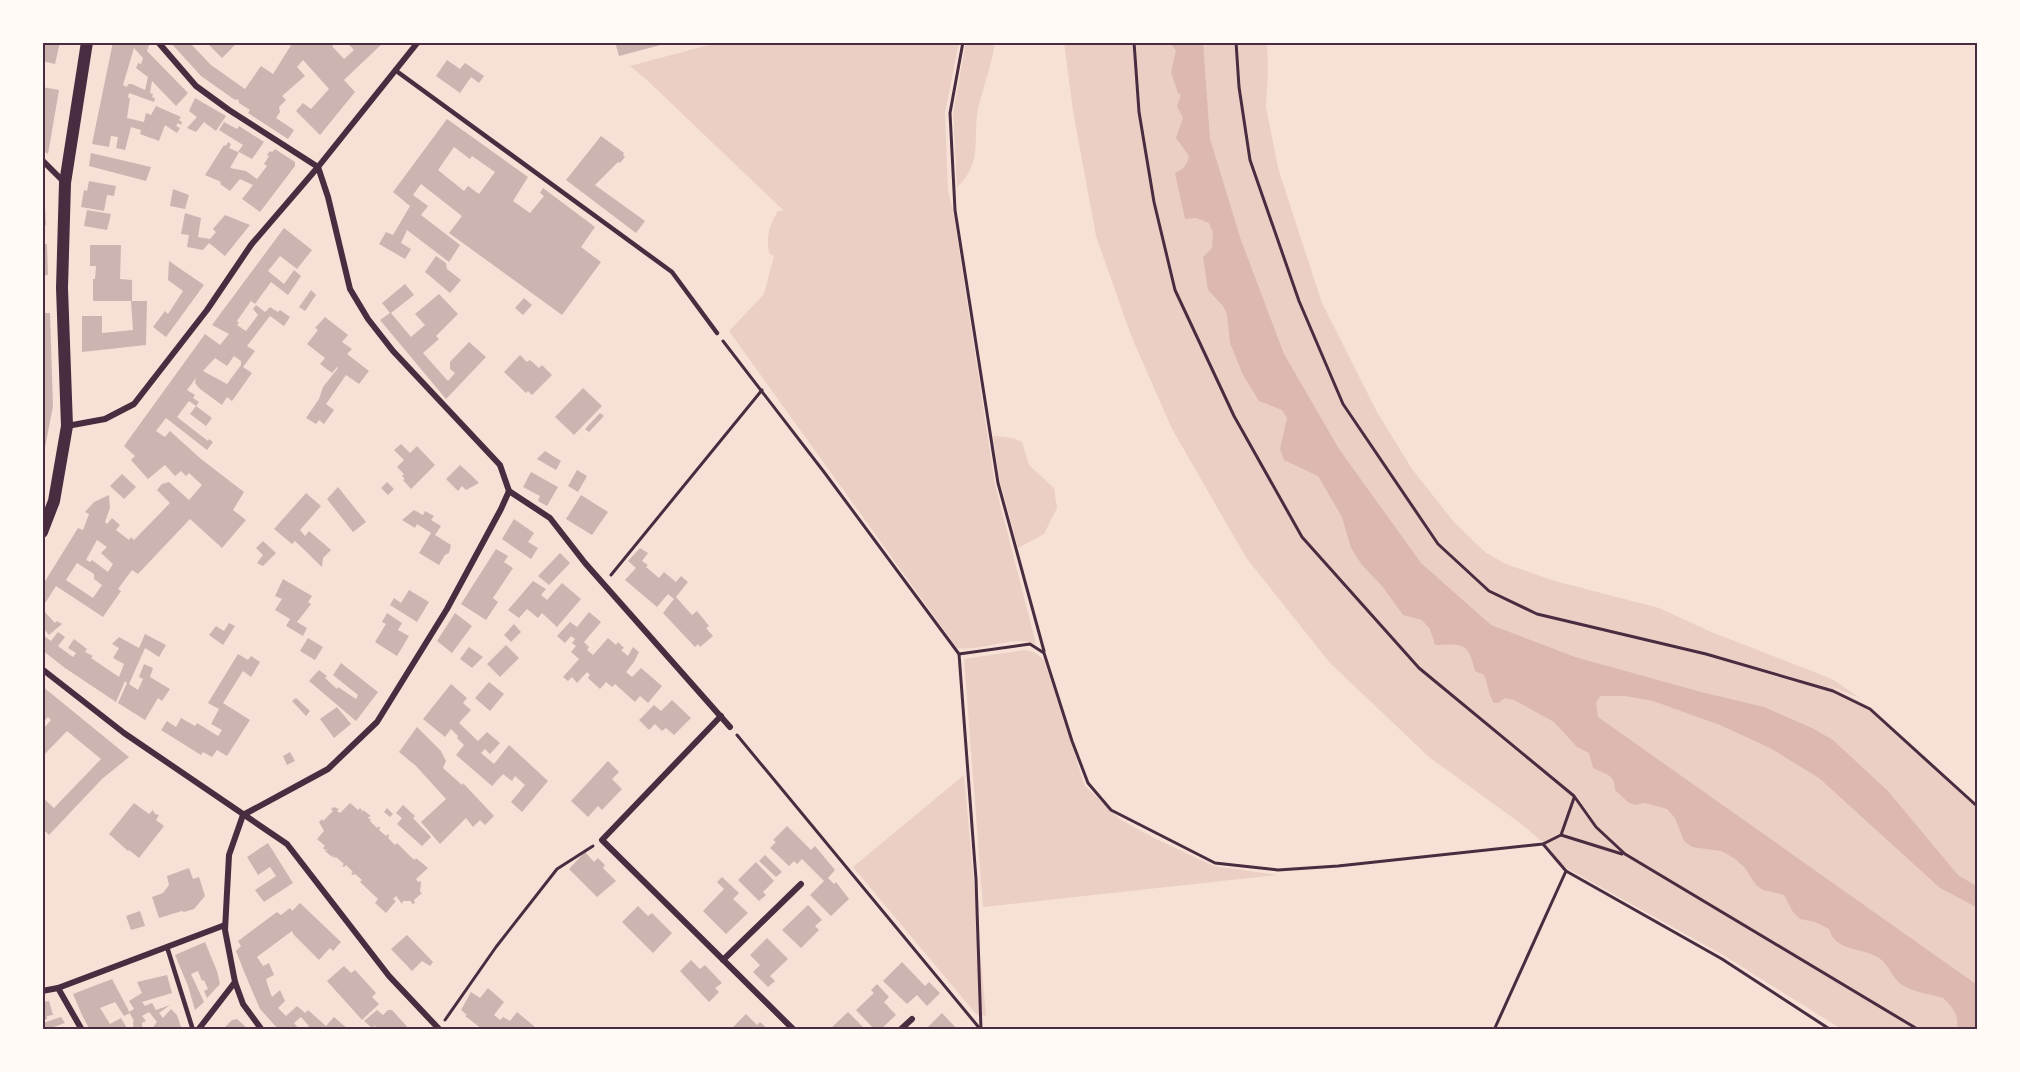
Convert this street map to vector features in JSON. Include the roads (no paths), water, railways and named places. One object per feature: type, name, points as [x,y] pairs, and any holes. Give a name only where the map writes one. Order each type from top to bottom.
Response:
[{"type":"main road","points":[[42,532],[54,501],[67,426],[62,288],[65,183],[87,42]]},
{"type":"street","points":[[158,42],[195,86],[318,167],[328,196],[350,289],[368,319],[393,351],[501,465],[508,491],[501,509],[447,609],[377,722],[328,769],[243,815],[229,855],[225,925],[235,982],[243,1004],[262,1030]]},
{"type":"street","points":[[67,426],[105,419],[134,404],[207,310],[251,244],[318,167],[418,42]]},
{"type":"street","points":[[42,160],[65,183]]},
{"type":"street","points":[[508,491],[550,518],[585,563],[730,727]]},
{"type":"street","points":[[42,669],[124,733],[287,844],[389,976],[439,1029]]},
{"type":"street","points":[[721,716],[602,840],[795,1030]]},
{"type":"street","points":[[723,960],[801,884]]},
{"type":"street","points":[[42,991],[58,988],[225,925]]},
{"type":"street","points":[[198,1030],[235,982]]},
{"type":"street","points":[[58,988],[82,1030]]},
{"type":"street","points":[[900,1030],[912,1019]]},
{"type":"lane","points":[[395,70],[672,272],[717,333]]},
{"type":"lane","points":[[167,946],[193,1030]]}]
